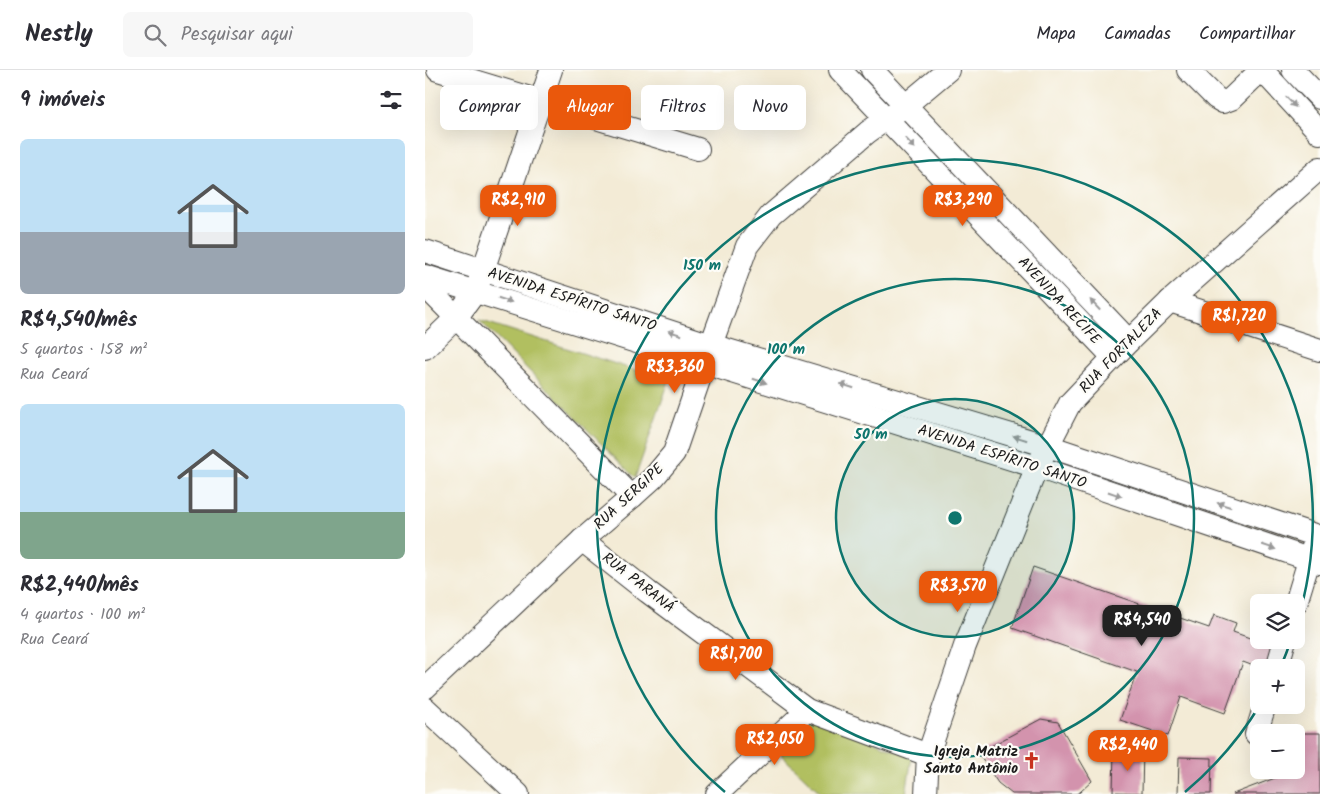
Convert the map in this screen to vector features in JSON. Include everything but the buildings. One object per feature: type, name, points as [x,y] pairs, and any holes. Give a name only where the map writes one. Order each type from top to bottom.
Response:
[{"type":"street","points":[[438,70],[698,149]]},
{"type":"street","points":[[425,348],[456,318],[479,281],[551,70]]},
{"type":"street","name":"AVENIDA RECIFE","points":[[841,70],[1113,358]]},
{"type":"street","name":"AVENIDA RECIFE","points":[[872,70],[1129,341]]},
{"type":"street","name":"RUA SERGIPE","points":[[425,688],[583,540],[654,477],[674,453],[747,246],[771,215],[868,132],[906,105],[948,70]]},
{"type":"street","points":[[1188,70],[1216,98],[1223,102],[1231,99],[1261,70],[1320,133]]},
{"type":"street","points":[[1293,70],[1320,98]]},
{"type":"street","name":"RUA FORTALEZA","points":[[926,794],[928,755],[965,646],[1037,467],[1071,403],[1170,300],[1320,168]]},
{"type":"street","name":"AVENIDA ESPÍRITO SANTO","points":[[425,252],[479,281],[708,354],[874,405],[1047,446],[1199,497],[1319,532]]},
{"type":"street","name":"AVENIDA ESPÍRITO SANTO","points":[[425,276],[479,281]]},
{"type":"street","points":[[425,286],[632,497]]},
{"type":"street","points":[[1170,300],[1320,350]]},
{"type":"street","name":"AVENIDA ESPÍRITO SANTO","points":[[874,405],[1037,467],[1191,520],[1316,566]]},
{"type":"street","points":[[1191,520],[1199,497]]},
{"type":"street","points":[[1301,594],[1316,566],[1319,532]]},
{"type":"street","name":"RUA PARANÁ","points":[[583,540],[648,592],[807,710],[928,755]]},
{"type":"street","points":[[425,708],[518,794]]},
{"type":"street","points":[[717,794],[807,710]]},
{"type":"green space","points":[[479,320],[669,381],[635,478]]},
{"type":"green space","points":[[811,717],[912,757],[906,794],[822,794],[781,755]]},
{"type":"place","name":"Igreja Matriz Santo Antônio","points":[[1032,761]]}]
